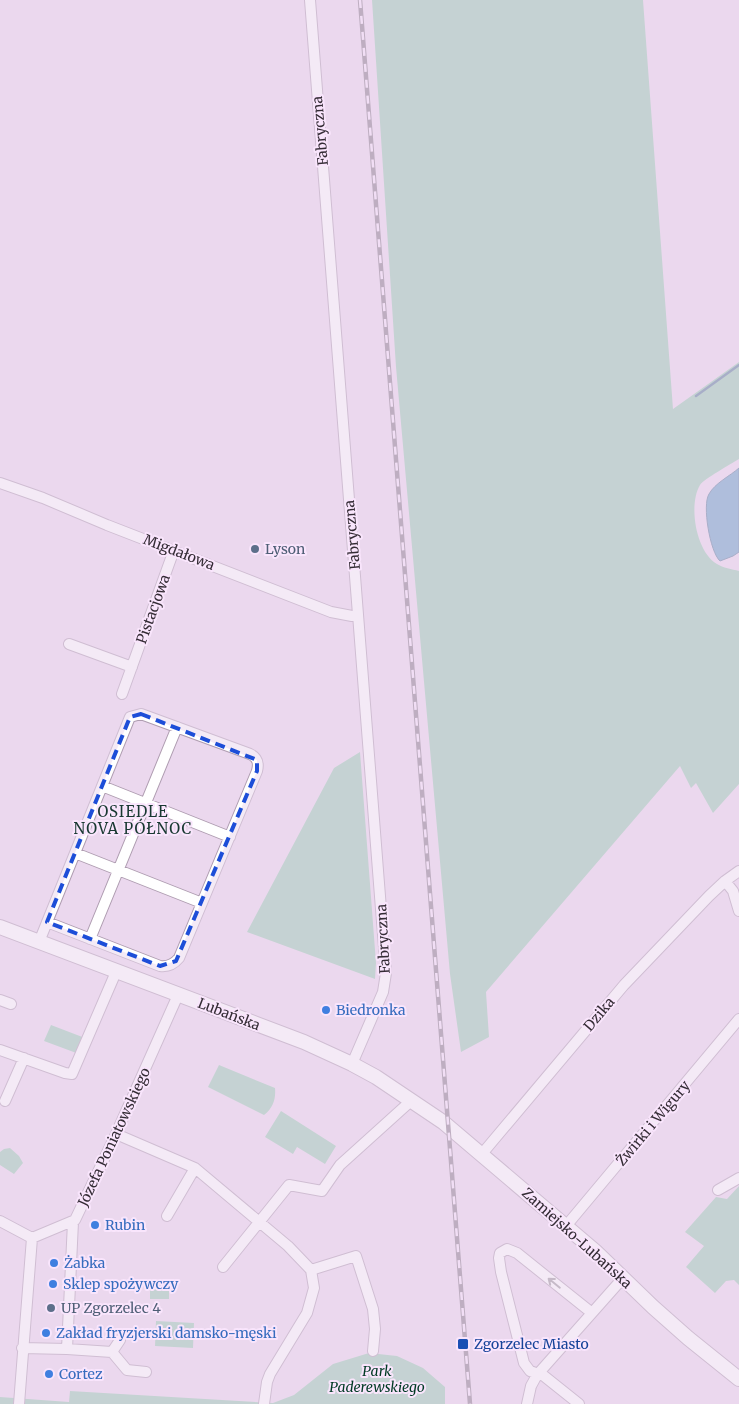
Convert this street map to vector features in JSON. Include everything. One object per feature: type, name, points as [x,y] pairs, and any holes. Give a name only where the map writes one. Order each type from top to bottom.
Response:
[{"type":"main road","name":"Lubańska","points":[[0,927],[304,1042],[352,1064],[412,1100]]},
{"type":"main road","name":"Zamiejsko-Lubańska","points":[[412,1100],[443,1122],[566,1226],[681,1332],[739,1378]]},
{"type":"street","name":"Fabryczna","points":[[310,0],[386,974],[383,992],[352,1064]]},
{"type":"street","name":"Migdałowa","points":[[0,483],[43,498],[331,612],[358,616]]},
{"type":"street","name":"Pistacjowa","points":[[122,694],[174,550]]},
{"type":"street","points":[[69,644],[132,667]]},
{"type":"street","points":[[39,942],[74,853],[133,715],[141,714],[177,727],[250,754],[257,760],[257,771],[202,904],[179,958],[170,965],[160,966],[47,922]]},
{"type":"street","points":[[90,939],[177,727]]},
{"type":"street","points":[[102,786],[230,837]]},
{"type":"street","points":[[74,853],[202,904]]},
{"type":"street","name":"Dzika","points":[[481,1154],[624,985],[725,881],[739,871]]},
{"type":"street","points":[[725,881],[733,891],[739,911]]},
{"type":"street","points":[[0,1050],[72,1074],[116,972]]},
{"type":"street","name":"Józefa Poniatowskiego","points":[[32,1238],[73,1222],[80,1212],[178,995]]},
{"type":"street","points":[[0,1000],[11,1004]]},
{"type":"street","name":"Żwirki i Wigury","points":[[566,1226],[739,1019]]},
{"type":"street","points":[[5,1101],[24,1058]]},
{"type":"street","points":[[223,1267],[289,1185],[322,1191],[340,1165],[412,1100]]},
{"type":"street","points":[[116,1134],[195,1168],[300,1256],[311,1270],[314,1288],[310,1305],[303,1322],[270,1374],[264,1404]]},
{"type":"street","points":[[167,1216],[195,1168]]},
{"type":"street","points":[[718,1190],[739,1178]]},
{"type":"street","points":[[0,1221],[32,1238],[19,1404]]},
{"type":"street","points":[[67,1349],[73,1222]]},
{"type":"street","points":[[579,1404],[550,1380],[530,1371],[524,1363],[501,1272],[500,1253],[507,1249],[517,1253],[592,1313]]},
{"type":"street","points":[[311,1270],[356,1256],[373,1309],[375,1329],[373,1351]]},
{"type":"street","points":[[527,1404],[531,1386],[537,1374],[623,1278]]},
{"type":"street","points":[[112,1352],[120,1340]]},
{"type":"street","points":[[22,1348],[112,1352],[127,1370],[146,1372]]},
{"type":"highlighted area","points":[[141,714],[257,760],[257,771],[176,961],[160,966],[47,922],[130,717]]},
{"type":"green space","points":[[372,0],[643,0],[673,409],[739,362],[739,459],[702,482],[696,494],[695,516],[699,539],[710,558],[719,565],[739,571],[739,784],[713,813],[696,783],[691,788],[680,766],[486,992],[489,1037],[461,1052],[450,974],[396,367]]},
{"type":"green space","points":[[360,752],[376,963],[375,979],[247,932],[334,768]]},
{"type":"green space","points":[[51,1025],[85,1038],[79,1054],[44,1041]]},
{"type":"green space","points":[[219,1065],[275,1088],[275,1096],[270,1109],[264,1115],[208,1087]]},
{"type":"green space","points":[[281,1111],[336,1146],[325,1164],[297,1147],[293,1154],[265,1137]]},
{"type":"green space","points":[[10,1148],[19,1156],[23,1163],[14,1174],[0,1165],[0,1152]]},
{"type":"green space","points":[[739,1186],[739,1285],[734,1280],[726,1281],[715,1293],[686,1267],[704,1246],[685,1232],[716,1197],[727,1199]]},
{"type":"green space","points":[[150,1282],[169,1282],[169,1299],[150,1299]]},
{"type":"green space","points":[[156,1321],[194,1323],[193,1348],[155,1346]]},
{"type":"green space","name":"Park Paderewskiego","points":[[369,1353],[397,1356],[423,1368],[445,1387],[445,1404],[0,1404],[0,1397],[69,1402],[70,1391],[273,1403],[294,1395],[333,1364]]},
{"type":"water","points":[[739,468],[739,552],[720,561],[716,556],[710,539],[706,508],[707,500],[715,486]]},
{"type":"waterway","points":[[696,396],[739,365]]},
{"type":"railway","points":[[360,0],[470,1404]]},
{"type":"place","name":"Lyson","points":[[255,549]]},
{"type":"place","name":"Biedronka","points":[[326,1010]]},
{"type":"place","name":"Rubin","points":[[95,1225]]},
{"type":"place","name":"Żabka","points":[[54,1263]]},
{"type":"place","name":"Sklep spożywczy","points":[[53,1284]]},
{"type":"place","name":"UP Zgorzelec 4","points":[[51,1308]]},
{"type":"place","name":"Zakład fryzjerski damsko-męski","points":[[46,1333]]},
{"type":"place","name":"Zgorzelec Miasto","points":[[463,1344]]},
{"type":"place","name":"Cortez","points":[[49,1374]]},
{"type":"district","name":"OSIEDLE NOVA PÓŁNOC","points":[[133,820]]}]
